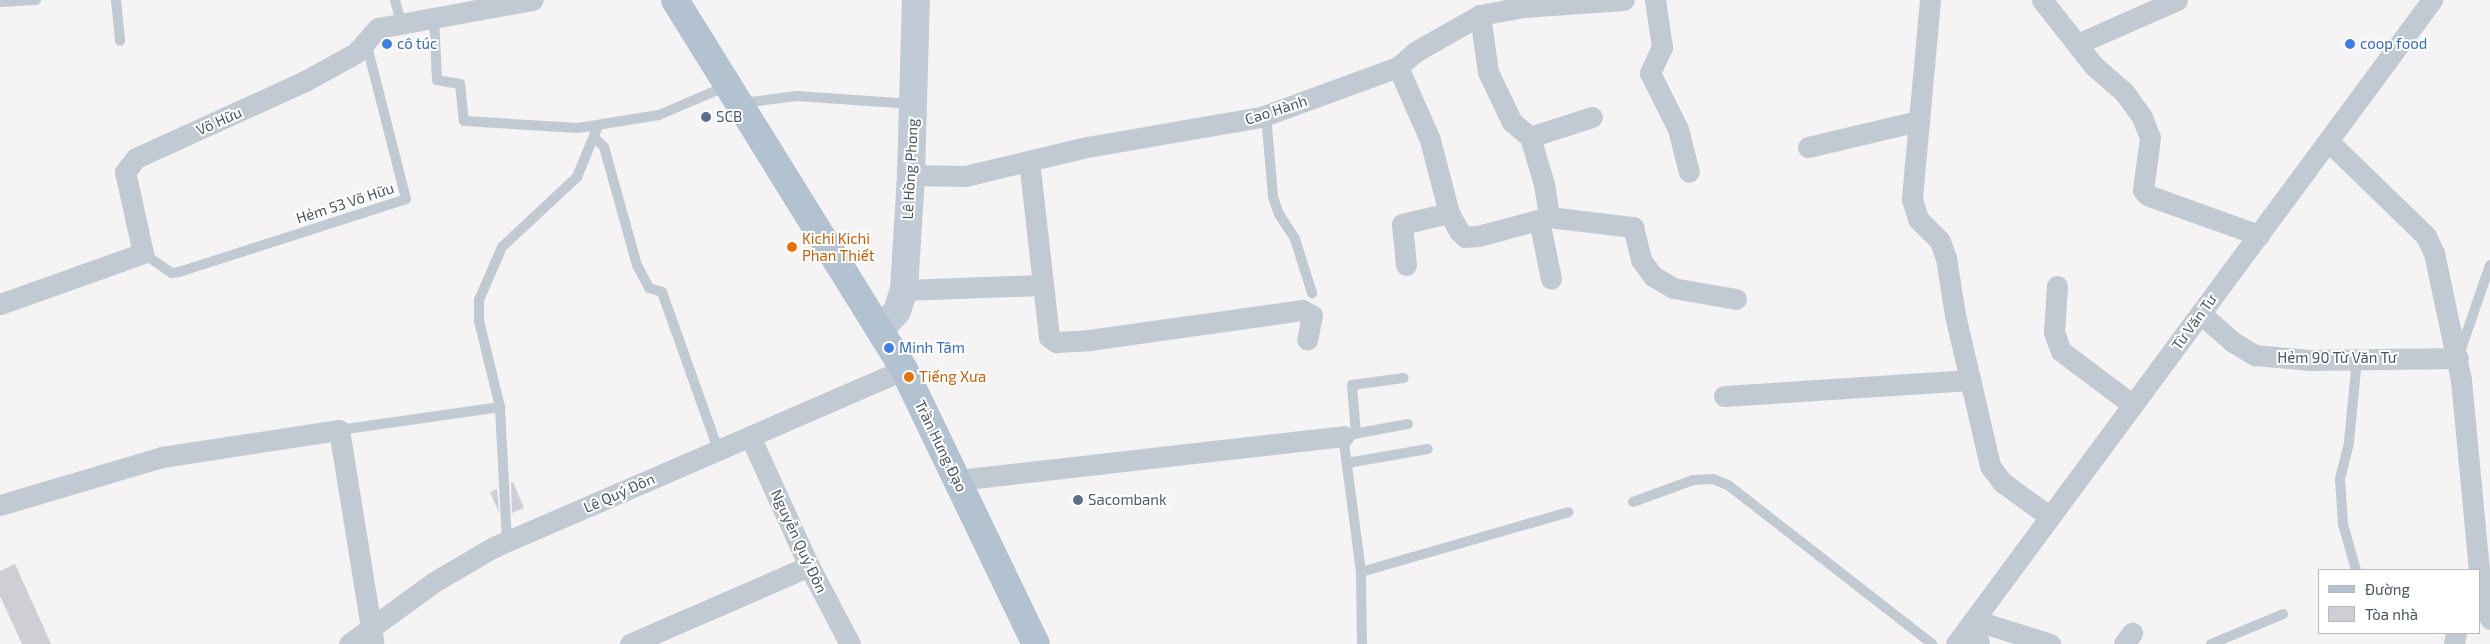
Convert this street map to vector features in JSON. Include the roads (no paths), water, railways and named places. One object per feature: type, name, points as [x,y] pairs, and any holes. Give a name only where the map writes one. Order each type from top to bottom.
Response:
[{"type":"main road","name":"Trần Hưng Đạo","points":[[675,0],[904,370],[1036,644]]},
{"type":"main road","name":"Lê Hồng Phong","points":[[880,330],[897,311],[904,290],[911,176],[916,0]]},
{"type":"street","name":"Võ Hữu","points":[[143,253],[125,172],[136,158],[305,81],[356,53],[378,28],[434,16],[532,0]]},
{"type":"street","name":"Cao Hành","points":[[911,176],[965,176],[1087,147],[1266,115],[1398,67],[1415,52],[1480,15],[1523,8],[1624,0]]},
{"type":"street","points":[[1655,0],[1662,47],[1650,73],[1678,129],[1689,172]]},
{"type":"street","points":[[1930,0],[1912,199],[1918,219],[1940,241],[1946,258],[1970,380],[1990,466],[2002,482],[2050,517]]},
{"type":"street","points":[[2042,0],[2094,66],[2124,92],[2142,117],[2150,138],[2143,190],[2147,195],[2259,235]]},
{"type":"street","points":[[2077,44],[2177,0]]},
{"type":"street","name":"Từ Văn Tư","points":[[1956,644],[2432,0]]},
{"type":"street","points":[[1480,15],[1488,72],[1501,104],[1512,122],[1530,137],[1540,168],[1551,279]]},
{"type":"street","points":[[1398,67],[1430,140],[1449,213],[1465,237],[1544,218],[1633,227],[1640,260],[1653,276],[1673,288],[1736,299]]},
{"type":"street","points":[[1530,137],[1592,117]]},
{"type":"street","points":[[1808,148],[1918,121]]},
{"type":"street","points":[[2328,141],[2426,236],[2434,253],[2458,358],[2479,569]]},
{"type":"street","points":[[1029,161],[1049,337],[1056,342],[1302,310],[1312,315],[1307,340]]},
{"type":"street","points":[[1406,265],[1402,224],[1449,213]]},
{"type":"street","points":[[0,304],[143,253]]},
{"type":"street","points":[[904,290],[1042,285]]},
{"type":"street","points":[[2057,286],[2054,332],[2061,351],[2133,405]]},
{"type":"street","name":"Hẻm 90 Từ Văn Tư","points":[[2201,314],[2233,342],[2255,355],[2280,359],[2458,358]]},
{"type":"street","name":"Lê Quý Đôn","points":[[349,644],[372,637],[434,582],[507,542],[904,370]]},
{"type":"street","points":[[1724,396],[1970,380]]},
{"type":"street","points":[[0,505],[162,457],[339,430],[372,637]]},
{"type":"street","points":[[958,480],[1350,435]]},
{"type":"street","name":"Nguyễn Quý Đôn","points":[[750,436],[809,566],[850,644]]},
{"type":"street","points":[[630,644],[809,566]]},
{"type":"street","points":[[2480,575],[2490,618]]},
{"type":"street","points":[[1979,644],[1974,620],[2050,644]]},
{"type":"lane","points":[[0,2],[36,0]]},
{"type":"lane","points":[[116,0],[120,41]]},
{"type":"lane","points":[[395,0],[401,23]]},
{"type":"lane","points":[[434,16],[437,80],[460,84],[464,121],[578,128],[659,115],[734,94],[797,96],[913,104]]},
{"type":"lane","name":"Hẻm 53 Võ Hữu","points":[[143,253],[172,273],[179,272],[406,199],[366,42]]},
{"type":"lane","points":[[1266,115],[1273,198],[1279,214],[1295,239],[1312,293]]},
{"type":"lane","points":[[507,542],[500,407],[479,321],[479,300],[502,247],[577,177],[595,138],[598,126]]},
{"type":"lane","points":[[595,138],[604,147],[637,265],[649,288],[662,292],[718,449]]},
{"type":"lane","points":[[2458,358],[2490,265]]},
{"type":"lane","points":[[2356,569],[2343,524],[2340,479],[2349,442],[2357,359]]},
{"type":"lane","points":[[1362,644],[1361,572],[1347,463],[1352,385],[1404,378]]},
{"type":"lane","points":[[339,430],[500,407]]},
{"type":"lane","points":[[1350,435],[1408,424]]},
{"type":"lane","points":[[1347,463],[1428,448]]},
{"type":"lane","points":[[1633,502],[1693,480],[1713,479],[1728,485],[1932,644]]},
{"type":"lane","points":[[1361,572],[1569,512]]},
{"type":"lane","points":[[2211,644],[2283,614]]},
{"type":"place","name":"cô túc","points":[[387,44]]},
{"type":"place","name":"coop food","points":[[2350,44]]},
{"type":"place","name":"SCB","points":[[706,117]]},
{"type":"place","name":"Kichi Kichi Phan Thiết","points":[[792,247]]},
{"type":"place","name":"Minh Tâm","points":[[889,348]]},
{"type":"place","name":"Tiếng Xưa","points":[[909,377]]},
{"type":"place","name":"Sacombank","points":[[1078,500]]}]
